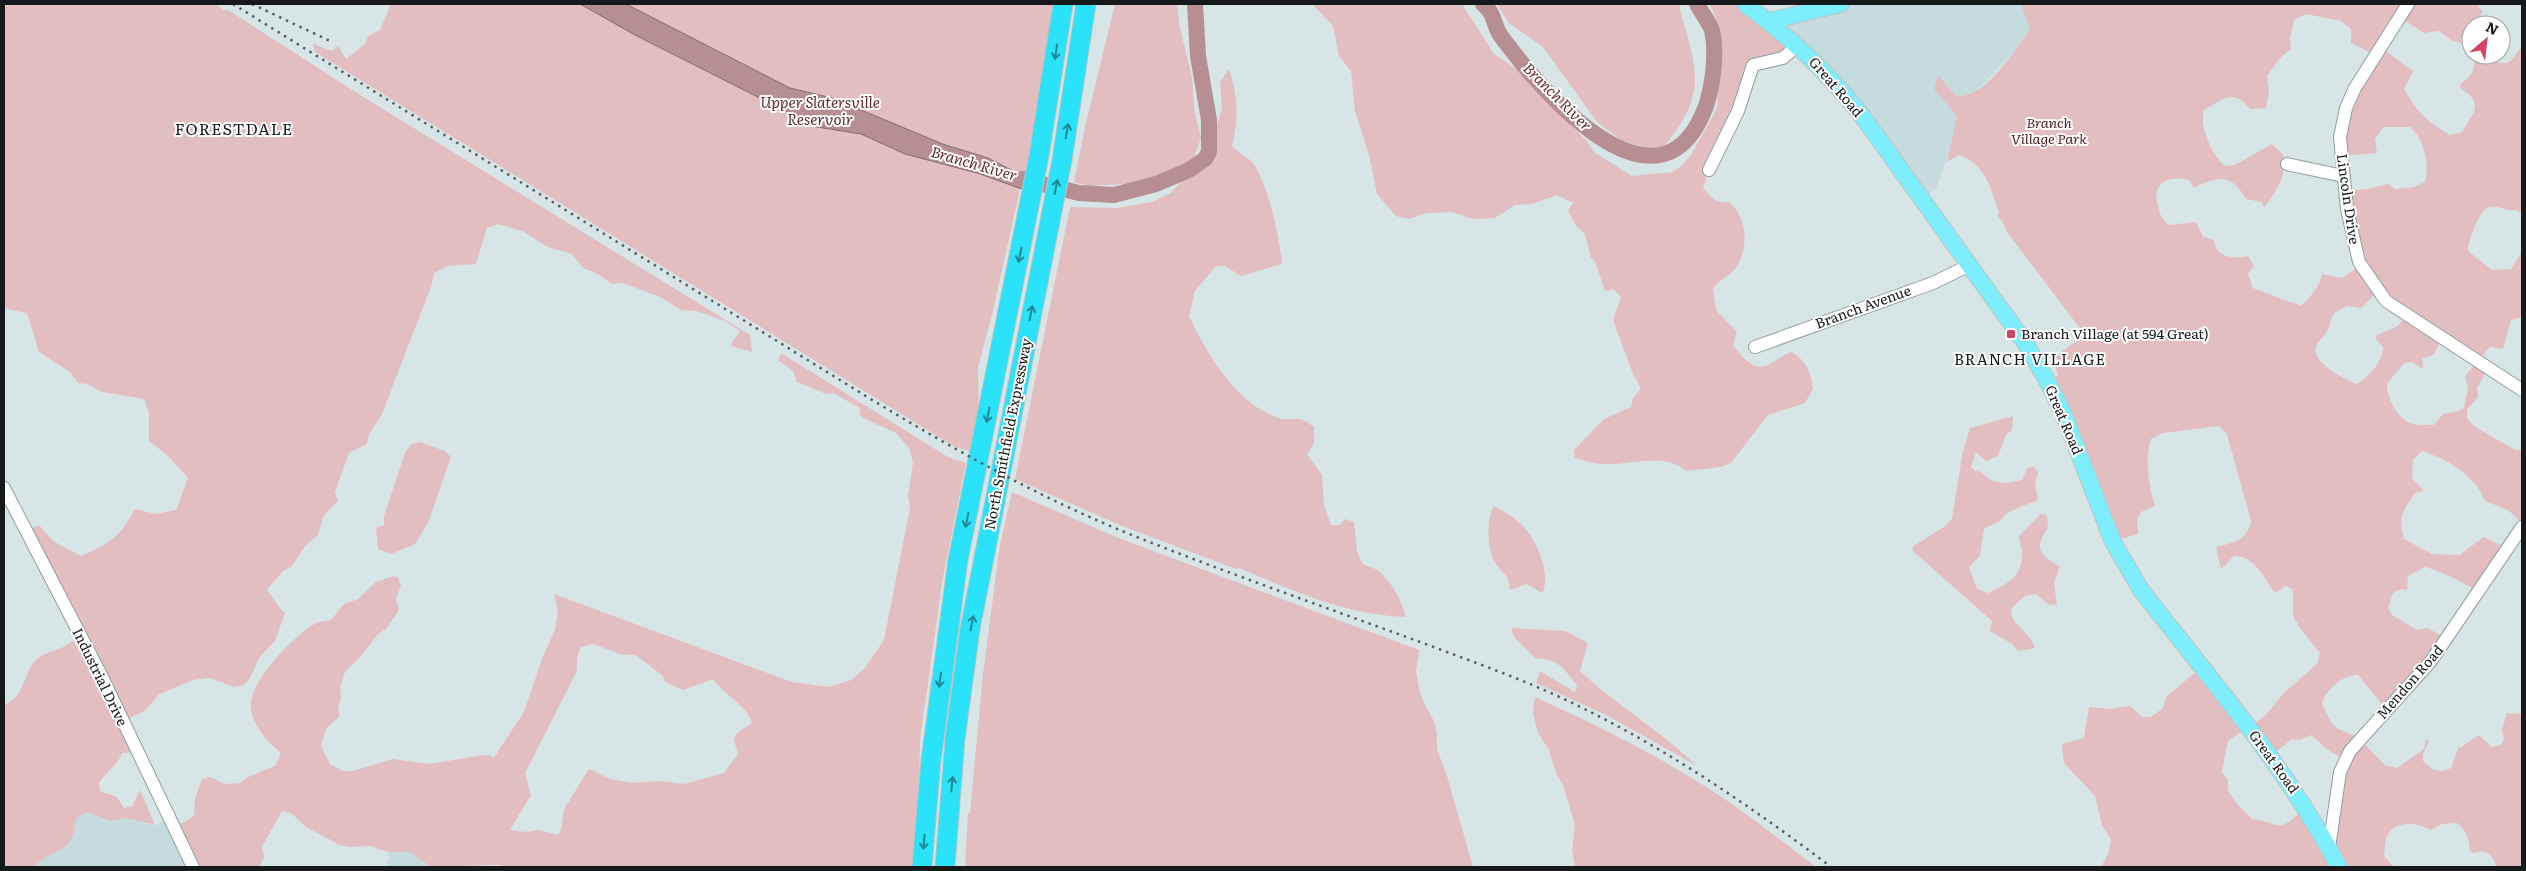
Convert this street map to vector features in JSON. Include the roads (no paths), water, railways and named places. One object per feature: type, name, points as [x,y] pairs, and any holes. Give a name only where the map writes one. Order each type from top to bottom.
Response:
[{"type":"highway","name":"North Smithfield Expressway","points":[[922,867],[932,751],[958,560],[1040,156],[1063,4]]},
{"type":"highway","name":"North Smithfield Expressway","points":[[945,867],[957,722],[970,629],[1062,160],[1086,4]]},
{"type":"highway","points":[[1080,46],[1097,4]]},
{"type":"main road","name":"Great Road","points":[[1746,4],[1815,60],[1860,114],[2026,344],[2050,386],[2068,424],[2113,542],[2141,590],[2281,770],[2339,867]]},
{"type":"main road","points":[[1769,21],[1841,4]]},
{"type":"street","name":"Lincoln Drive","points":[[2408,4],[2368,65],[2346,108],[2340,137],[2343,176],[2359,262],[2386,301],[2522,390]]},
{"type":"street","points":[[1709,170],[1738,111],[1753,65],[1783,58],[1798,45]]},
{"type":"street","points":[[2287,164],[2343,176]]},
{"type":"street","name":"Branch Avenue","points":[[1755,347],[1933,282],[1970,265]]},
{"type":"street","name":"Industrial Drive","points":[[4,488],[98,670],[193,867]]},
{"type":"street","name":"Mendon Road","points":[[2329,848],[2340,772],[2350,751],[2431,661],[2521,530]]},
{"type":"water","name":"Upper Slatersville Reservoir","points":[[580,4],[626,4],[790,88],[832,98],[943,144],[988,158],[1017,173],[1027,175],[1030,192],[977,173],[905,154],[861,134],[817,127],[635,35]]},
{"type":"waterway","name":"Branch River","points":[[1022,179],[1079,193],[1114,195],[1156,184],[1189,170],[1205,159],[1209,152],[1209,120],[1198,56],[1195,4]]},
{"type":"waterway","name":"Branch River","points":[[1483,4],[1491,14],[1505,42],[1535,79],[1558,103],[1584,126],[1612,144],[1639,155],[1665,154],[1688,139],[1706,106],[1714,68],[1714,48],[1711,27],[1697,4]]},
{"type":"railway","points":[[233,4],[869,398],[1005,476],[1075,510],[1147,541],[1431,646],[1533,685],[1566,700],[1670,756],[1736,798],[1831,867]]},
{"type":"railway","points":[[252,4],[330,41]]},
{"type":"place","name":"Branch Village (at 594 Great)","points":[[2011,334]]},
{"type":"district","name":"FORESTDALE","points":[[234,129]]},
{"type":"district","name":"BRANCH VILLAGE","points":[[2030,360]]},
{"type":"park label","name":"Branch Village Park","points":[[2049,132]]}]
